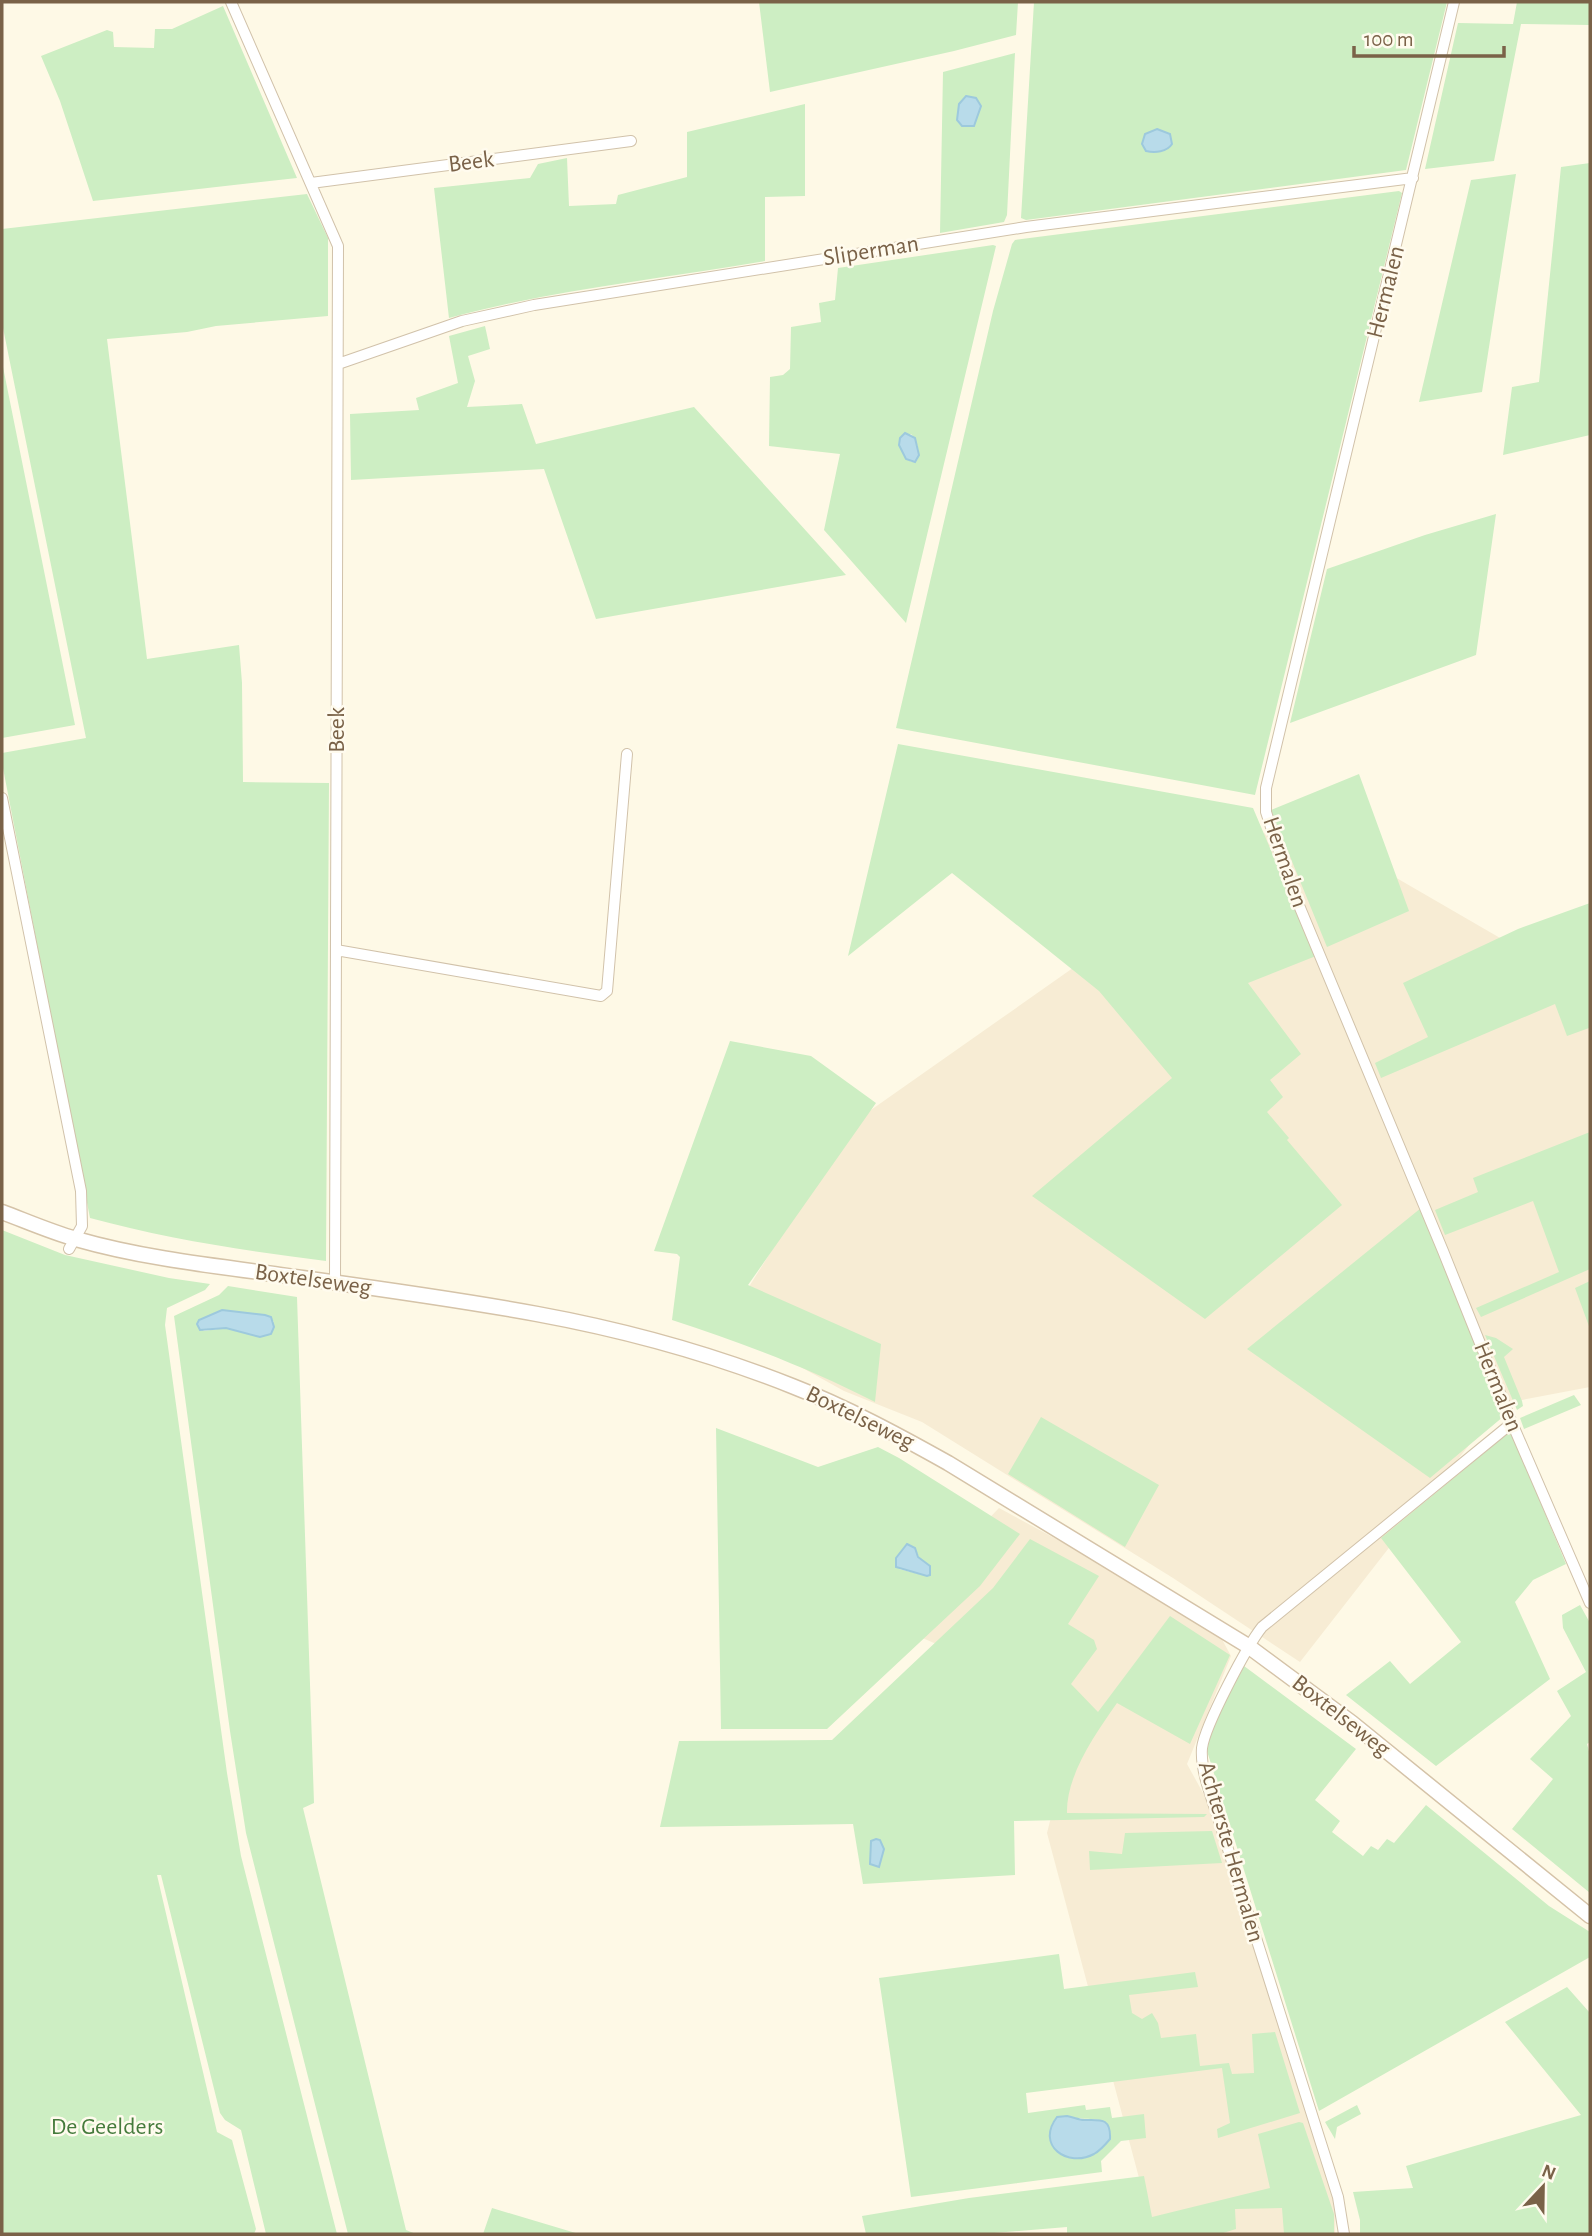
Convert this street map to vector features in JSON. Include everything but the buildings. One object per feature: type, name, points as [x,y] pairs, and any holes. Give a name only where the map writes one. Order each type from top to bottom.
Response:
[{"type":"main road","name":"Boxtelseweg","points":[[2,1212],[73,1244],[593,1325],[734,1364],[794,1387],[948,1463],[1248,1646],[1352,1723],[1590,1916]]},
{"type":"street","name":"Beek","points":[[231,2],[338,246],[335,1283]]},
{"type":"street","name":"Hermalen","points":[[1454,2],[1269,775],[1266,812],[1288,879],[1512,1423],[1590,1603]]},
{"type":"street","name":"Beek","points":[[311,183],[631,141]]},
{"type":"street","name":"Sliperman","points":[[338,364],[462,321],[534,305],[1026,227],[1413,177]]},
{"type":"street","points":[[336,950],[601,996],[607,990],[627,754]]},
{"type":"street","points":[[2,798],[81,1191],[82,1226],[73,1244]]},
{"type":"street","name":"Achterste Hermalen","points":[[1344,2234],[1338,2197],[1203,1765],[1202,1748],[1206,1734],[1248,1646],[1262,1627],[1512,1423]]},
{"type":"shaded area","points":[[1275,826],[1381,869],[1590,990],[1590,1387],[1501,1404],[1300,1662],[1173,1578],[922,1422],[844,1391],[725,1325],[851,1124]]},
{"type":"shaded area","points":[[999,1508],[1128,1578],[1218,1632],[1231,1656],[1187,1764],[1213,1811],[1336,2202],[1335,2234],[1154,2234],[1047,1833],[1079,1706],[888,1623]]},
{"type":"green space","points":[[759,2],[1018,2],[1016,35],[770,92]]},
{"type":"green space","points":[[1034,2],[1447,2],[1406,170],[1026,220],[1021,218]],"holes":[[[1157,129],[1170,134],[1170,147],[1148,152]]]},
{"type":"green space","points":[[1517,2],[1590,2],[1590,25],[1521,24],[1494,161],[1425,169],[1458,23],[1513,24]]},
{"type":"green space","points":[[223,6],[297,178],[93,201],[60,101],[41,56],[107,30],[113,32],[114,47],[154,48],[155,29],[172,29]]},
{"type":"green space","points":[[1015,53],[1007,215],[1004,222],[940,233],[943,72]]},
{"type":"green space","points":[[805,104],[805,196],[765,197],[765,261],[566,292],[449,318],[434,188],[530,178],[538,164],[567,158],[569,206],[616,204],[618,195],[687,177],[687,132]]},
{"type":"green space","points":[[1590,163],[1590,435],[1503,455],[1512,387],[1539,382],[1561,167]]},
{"type":"green space","points":[[1516,174],[1482,392],[1419,402],[1471,180]]},
{"type":"green space","points":[[1399,191],[1402,193],[1255,795],[896,728],[993,311],[1015,240]]},
{"type":"green space","points":[[307,194],[328,238],[328,316],[107,339],[147,659],[239,645],[243,782],[329,783],[326,1261],[207,1244],[90,1218],[2,763],[2,753],[86,738],[2,323],[2,229]]},
{"type":"green space","points":[[996,246],[906,623],[824,530],[840,454],[769,446],[770,377],[783,375],[790,369],[791,327],[821,322],[819,303],[835,300],[838,268]],"holes":[[[911,434],[919,454],[917,460],[912,462],[906,459],[899,445]]]},
{"type":"green space","points":[[485,326],[490,349],[468,356],[475,381],[467,407],[522,404],[536,444],[694,407],[846,575],[596,619],[544,469],[351,480],[350,414],[419,410],[416,398],[458,383],[449,336]]},
{"type":"green space","points":[[2,362],[75,725],[2,738]]},
{"type":"green space","points":[[1496,514],[1476,655],[1290,723],[1327,569]]},
{"type":"green space","points":[[898,744],[1253,808],[1316,956],[1248,983],[1301,1054],[1270,1080],[1283,1097],[1267,1112],[1342,1205],[1205,1319],[1032,1196],[1172,1078],[1099,991],[952,873],[848,956]]},
{"type":"green space","points":[[1359,774],[1409,911],[1327,947],[1271,810]]},
{"type":"green space","points":[[1590,903],[1590,1030],[1589,1028],[1567,1036],[1555,1004],[1381,1078],[1375,1063],[1428,1037],[1403,983],[1518,929]]},
{"type":"green space","points":[[730,1041],[811,1056],[876,1103],[748,1285],[881,1344],[875,1402],[775,1357],[672,1320],[680,1257],[677,1254],[654,1251]]},
{"type":"green space","points":[[1590,1132],[1590,1269],[1481,1317],[1476,1308],[1559,1272],[1533,1201],[1445,1235],[1435,1210],[1478,1192],[1473,1178]]},
{"type":"green space","points":[[1421,1208],[1504,1416],[1430,1478],[1247,1349]]},
{"type":"green space","name":"De Geelders","points":[[2,1230],[65,1255],[169,1278],[210,1284],[205,1290],[167,1308],[165,1325],[241,1856],[337,2234],[266,2234],[241,2130],[225,2120],[220,2113],[161,1875],[157,1875],[217,2132],[232,2140],[256,2229],[254,2234],[2,2234]]},
{"type":"green space","points":[[1590,1281],[1590,1329],[1575,1288]]},
{"type":"green space","points":[[228,1286],[297,1297],[314,1803],[303,1808],[406,2230],[416,2234],[348,2234],[246,1833],[174,1316],[219,1295]],"holes":[[[222,1310],[265,1315],[274,1322],[236,1330],[226,1328],[203,1331]]]},
{"type":"green space","points":[[1485,1335],[1496,1338],[1513,1349],[1504,1357],[1522,1401],[1523,1406],[1517,1410]]},
{"type":"green space","points":[[1574,1395],[1581,1405],[1524,1429],[1520,1418]]},
{"type":"green space","points":[[1041,1417],[1159,1485],[1125,1547],[1008,1474]]},
{"type":"green space","points":[[716,1428],[818,1467],[878,1447],[1020,1534],[980,1586],[827,1729],[721,1729]],"holes":[[[907,1544],[915,1548],[927,1576],[899,1569],[896,1558]]]},
{"type":"green space","points":[[1510,1434],[1566,1564],[1533,1580],[1515,1602],[1550,1679],[1436,1766],[1346,1695],[1390,1661],[1410,1684],[1461,1642],[1381,1538]]},
{"type":"green space","points":[[1030,1539],[1099,1576],[1068,1624],[1094,1640],[1097,1649],[1071,1684],[1098,1712],[1170,1616],[1230,1655],[1190,1744],[1117,1703],[1077,1769],[1071,1784],[1067,1813],[1207,1814],[1204,1817],[1014,1821],[1015,1875],[863,1884],[853,1824],[660,1827],[679,1741],[832,1740],[993,1588]]},
{"type":"green space","points":[[1580,1605],[1590,1623],[1590,1742],[1587,1744],[1590,1755],[1590,1893],[1512,1829],[1553,1779],[1530,1759],[1571,1716],[1557,1691],[1586,1672],[1563,1628],[1562,1615]]},
{"type":"green space","points":[[1244,1666],[1356,1749],[1315,1800],[1340,1821],[1332,1832],[1363,1856],[1371,1846],[1378,1850],[1387,1839],[1394,1843],[1426,1805],[1549,1906],[1590,1932],[1590,1957],[1319,2111],[1207,1751],[1211,1732]]},
{"type":"green space","points":[[1212,1831],[1222,1863],[1090,1870],[1089,1851],[1122,1854],[1125,1833]]},
{"type":"green space","points":[[1059,1954],[1064,1989],[1195,1972],[1198,1987],[1129,1995],[1132,2013],[1142,2019],[1152,2013],[1158,2023],[1161,2038],[1196,2034],[1200,2066],[1229,2063],[1232,2074],[1254,2073],[1252,2034],[1275,2032],[1300,2113],[1218,2138],[1217,2129],[1230,2123],[1222,2068],[1026,2093],[1028,2113],[1085,2105],[1086,2110],[1110,2107],[1112,2118],[1144,2114],[1146,2138],[1121,2141],[1101,2161],[1102,2172],[911,2197],[879,1978]],"holes":[[[1073,2117],[1102,2121],[1109,2128],[1083,2158],[1060,2153]]]},
{"type":"green space","points":[[1567,1987],[1590,2013],[1590,2234],[1360,2234],[1360,2220],[1353,2192],[1413,2188],[1406,2166],[1581,2115],[1505,2022]]},
{"type":"green space","points":[[1357,2105],[1361,2114],[1337,2127],[1335,2139],[1325,2122]]},
{"type":"green space","points":[[1303,2123],[1334,2214],[1334,2234],[1284,2234],[1282,2208],[1235,2209],[1236,2229],[1220,2234],[1067,2234],[1067,2227],[982,2234],[866,2234],[862,2216],[969,2198],[1144,2176],[1152,2217],[1270,2188],[1258,2134]]},
{"type":"green space","points":[[492,2208],[579,2234],[483,2234]]},
{"type":"water","points":[[966,96],[976,98],[981,106],[974,126],[962,126],[957,120],[959,104]]},
{"type":"water","points":[[1157,129],[1170,134],[1172,144],[1160,151],[1146,151],[1142,144],[1145,134]]},
{"type":"water","points":[[905,433],[915,438],[919,455],[915,462],[906,459],[899,445],[900,438]]},
{"type":"water","points":[[222,1310],[265,1315],[271,1317],[274,1327],[271,1334],[260,1337],[226,1328],[200,1330],[197,1324],[199,1320]]},
{"type":"water","points":[[907,1544],[915,1548],[918,1557],[930,1566],[930,1575],[896,1567],[896,1558]]},
{"type":"water","points":[[880,1840],[884,1849],[879,1867],[870,1864],[871,1841]]},
{"type":"water","points":[[1057,2117],[1103,2121],[1109,2127],[1110,2139],[1101,2149],[1084,2158],[1065,2156],[1052,2145],[1050,2137],[1051,2127]]}]
